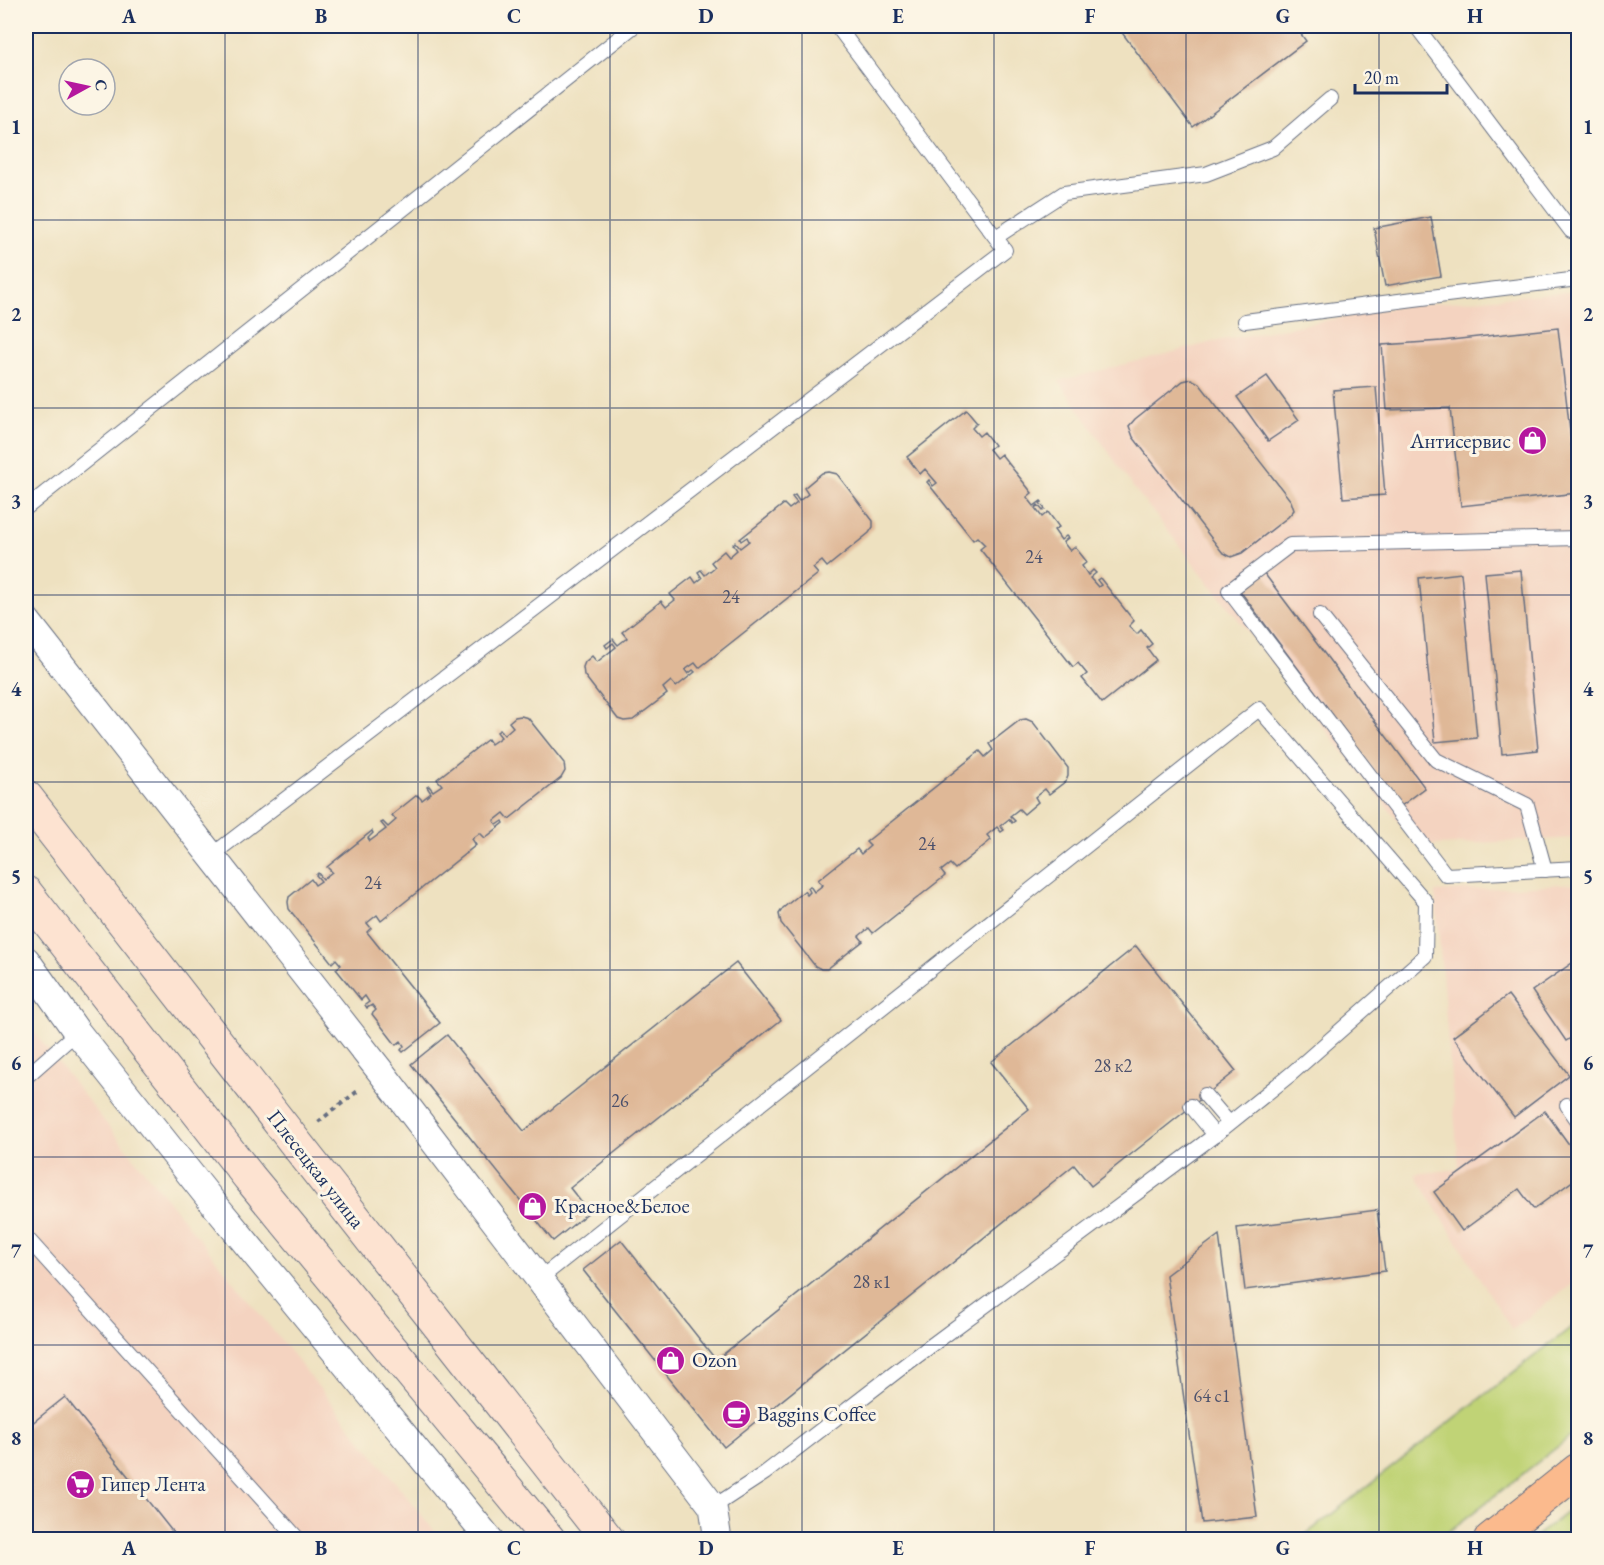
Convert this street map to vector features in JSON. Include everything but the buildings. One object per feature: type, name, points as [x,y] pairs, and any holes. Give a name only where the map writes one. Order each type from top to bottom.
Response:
[{"type":"main road","name":"Плесецкая улица","points":[[26,797],[608,1539]]},
{"type":"main road","points":[[26,893],[249,1177],[549,1539]]},
{"type":"main road","points":[[1490,1539],[1578,1470]]},
{"type":"street","points":[[26,620],[381,1072],[712,1507],[718,1539]]},
{"type":"street","points":[[26,960],[77,1032],[222,1213],[490,1539]]},
{"type":"lane","points":[[26,508],[634,26]]},
{"type":"lane","points":[[212,855],[1005,250],[837,26]]},
{"type":"lane","points":[[1416,26],[1571,231]]},
{"type":"lane","points":[[996,237],[1064,193],[1206,174],[1273,148],[1330,99]]},
{"type":"lane","points":[[1245,321],[1578,279]]},
{"type":"lane","points":[[1578,538],[1290,545],[1229,591],[1446,875],[1578,868]]},
{"type":"lane","points":[[1320,615],[1436,760],[1527,805],[1545,870]]},
{"type":"lane","points":[[538,1280],[1259,709],[1426,902],[1425,956],[1291,1074],[1215,1135],[905,1365],[765,1473],[712,1507]]},
{"type":"lane","points":[[26,1077],[77,1032]]},
{"type":"lane","points":[[1205,1095],[1229,1123]]},
{"type":"lane","points":[[1567,1105],[1578,1121]]},
{"type":"lane","points":[[1191,1106],[1215,1135]]},
{"type":"lane","points":[[26,1237],[299,1539]]},
{"type":"shaded area","points":[[1578,291],[1578,838],[1418,846],[1133,487],[1059,381],[1217,341],[1402,306]]},
{"type":"shaded area","points":[[1578,883],[1578,1279],[1512,1330],[1415,1174],[1459,1169],[1435,892]]},
{"type":"shaded area","points":[[26,1022],[89,1102],[441,1539],[26,1539]]},
{"type":"green space","points":[[1578,1322],[1578,1431],[1439,1539],[1300,1539]]},
{"type":"green space","points":[[1578,1504],[1578,1537],[1576,1539],[1532,1539]]},
{"type":"place","name":"Антисервис","points":[[1532,441]]},
{"type":"place","name":"Красное&Белое","points":[[533,1206]]},
{"type":"place","name":"Ozon","points":[[671,1360]]},
{"type":"place","name":"Baggins Coffee","points":[[736,1414]]},
{"type":"place","name":"Гипер Лента","points":[[80,1484]]}]
